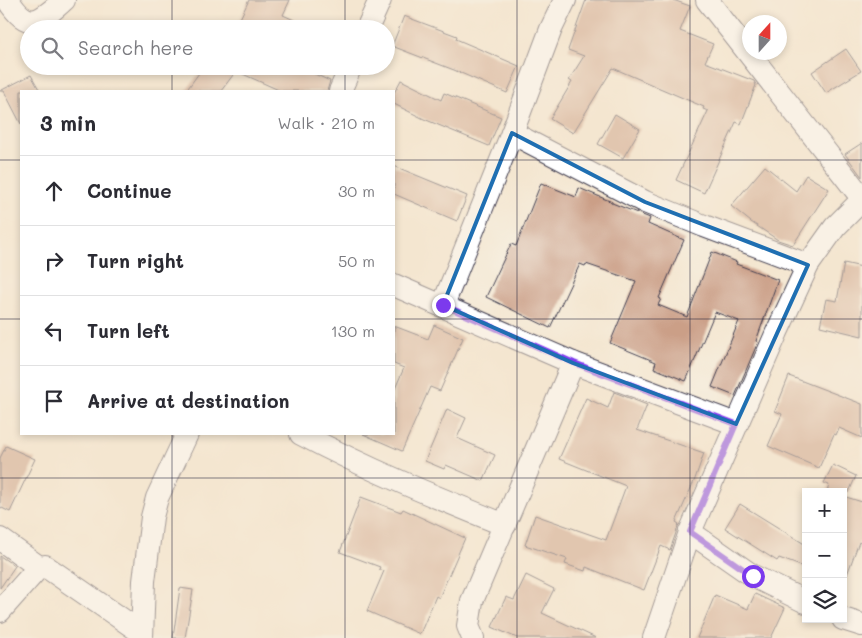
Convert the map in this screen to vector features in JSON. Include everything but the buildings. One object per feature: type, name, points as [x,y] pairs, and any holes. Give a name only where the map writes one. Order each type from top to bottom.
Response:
[{"type":"street","points":[[8,0],[20,16],[29,20]]},
{"type":"street","points":[[38,20],[64,0]]},
{"type":"street","points":[[371,20],[380,0]]},
{"type":"street","points":[[443,305],[512,133],[551,29],[565,0]]},
{"type":"street","points":[[654,638],[690,532],[736,424],[808,265],[835,227],[862,199],[706,0]]},
{"type":"street","points":[[340,90],[347,75]]},
{"type":"street","points":[[512,133],[645,202],[808,265]]},
{"type":"street","points":[[395,285],[574,363],[736,424]]},
{"type":"street","points":[[473,638],[468,626],[472,601],[574,363]]},
{"type":"street","points":[[142,636],[144,581],[152,517],[158,498],[187,435]]},
{"type":"street","points":[[303,435],[348,459],[505,525]]},
{"type":"street","points":[[690,532],[753,576],[802,600]]},
{"type":"street","points":[[0,539],[39,567]]},
{"type":"street","points":[[0,611],[39,567],[45,566],[142,636]]},
{"type":"street","points":[[847,619],[862,625]]},
{"type":"highlighted area","points":[[512,133],[645,202],[808,265],[736,424],[573,363],[443,305]]},
{"type":"route","points":[[443,305],[574,363],[736,424],[690,532],[753,576]]}]
